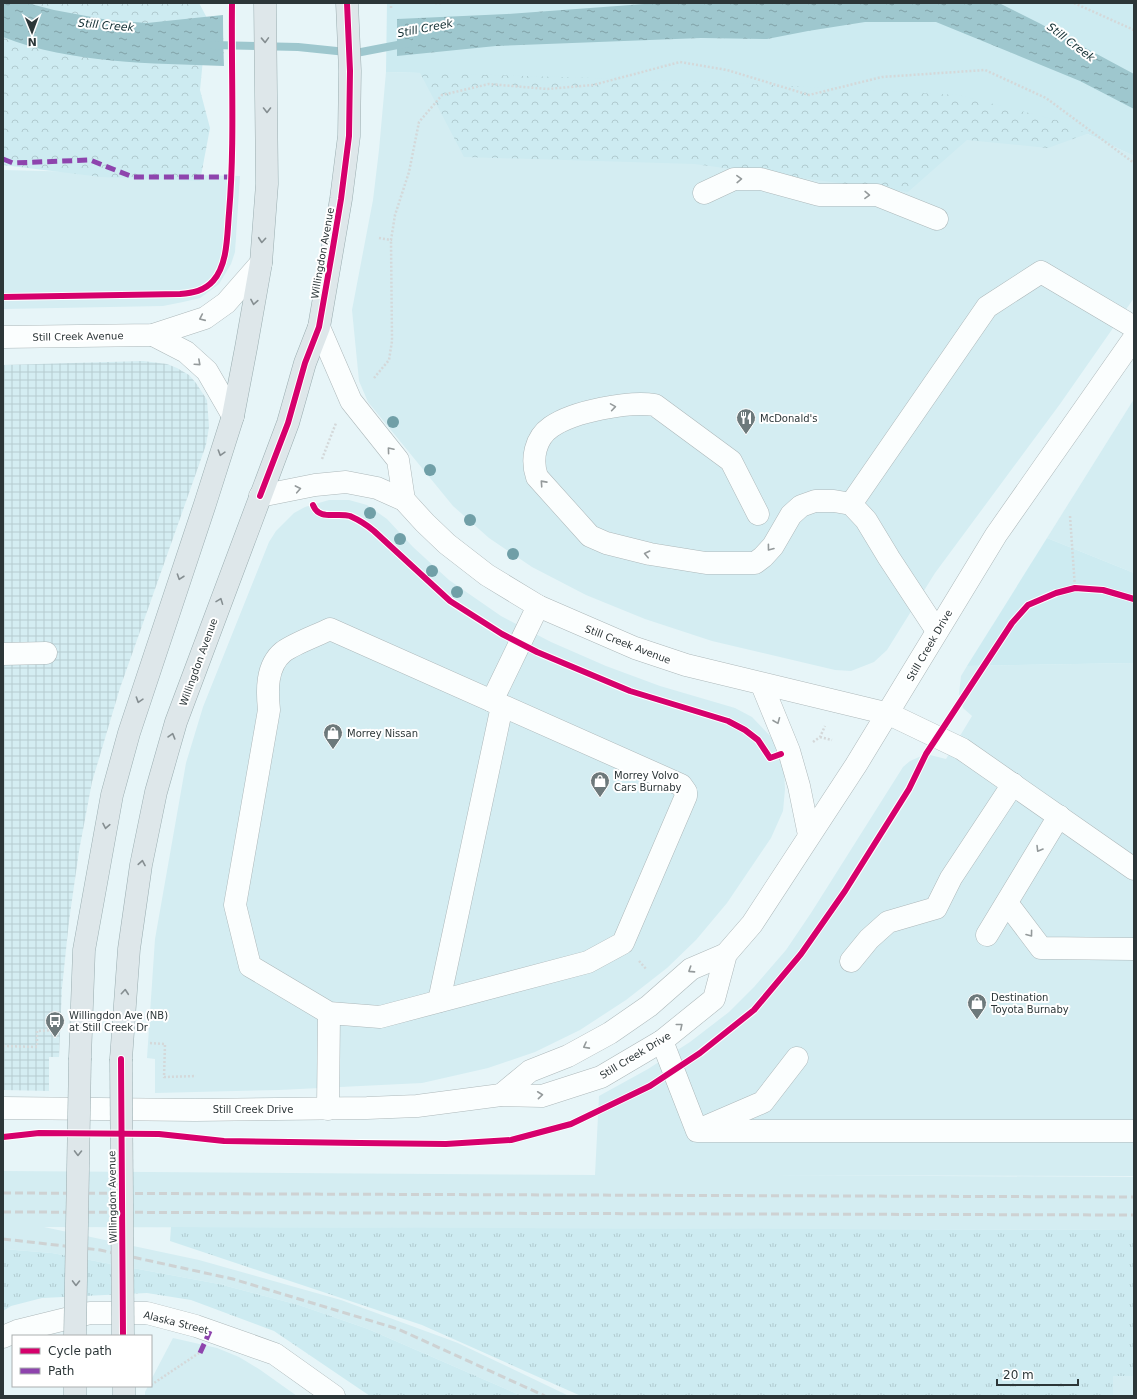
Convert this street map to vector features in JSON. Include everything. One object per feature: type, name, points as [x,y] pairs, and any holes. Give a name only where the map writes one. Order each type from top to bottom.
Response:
[{"type":"main road","name":"Willingdon Avenue","points":[[123,1335],[121,1058],[129,949],[141,865],[156,792],[176,722],[288,423],[304,363],[319,327],[342,192],[349,136],[350,71],[348,5]]},
{"type":"main road","points":[[76,1335],[80,1058],[84,950],[112,795],[129,733],[205,504],[232,416],[260,263],[267,184],[265,6]]},
{"type":"street","points":[[704,193],[734,179],[761,179],[819,195],[877,196],[937,219]]},
{"type":"street","name":"Still Creek Avenue","points":[[3,337],[153,335],[205,318],[226,303],[260,263]]},
{"type":"street","points":[[851,504],[987,307],[1041,272],[1134,327]]},
{"type":"street","points":[[319,327],[351,401],[398,460],[404,500]]},
{"type":"street","name":"Still Creek Avenue","points":[[153,335],[186,352],[207,371],[232,416]]},
{"type":"street","name":"Still Creek Drive","points":[[502,1095],[530,1071],[568,1056],[610,1033],[649,1006],[691,969],[726,954],[752,924],[889,714],[937,631],[996,535],[1134,338]]},
{"type":"street","points":[[758,514],[731,461],[655,405],[640,403],[601,409],[551,427],[538,441],[534,464],[537,477],[590,536],[606,544],[650,554],[706,563],[755,562],[763,557],[773,546],[791,515],[802,506],[815,502],[834,501],[851,504],[866,520],[937,631]]},
{"type":"street","name":"Still Creek Avenue","points":[[260,496],[315,485],[346,482],[377,488],[404,500],[425,523],[453,549],[486,575],[538,606],[635,648],[686,665],[762,685],[889,714],[962,749],[1134,869]]},
{"type":"street","points":[[439,1001],[497,704],[538,606]]},
{"type":"street","points":[[330,629],[497,704],[681,785],[686,792],[686,796],[623,943],[588,962],[380,1017],[329,1013],[250,966],[235,904],[269,710],[267,692],[271,668],[282,652],[330,629]]},
{"type":"street","points":[[3,654],[46,653]]},
{"type":"street","points":[[762,685],[789,751],[799,786],[809,835]]},
{"type":"street","points":[[851,961],[869,939],[888,922],[936,908],[951,878],[1013,784]]},
{"type":"street","points":[[987,935],[1059,816]]},
{"type":"street","points":[[1006,903],[1041,948],[1134,949]]},
{"type":"street","name":"Still Creek Drive","points":[[3,1108],[328,1109],[417,1106],[502,1095],[542,1096],[601,1077],[662,1041],[714,999],[726,954]]},
{"type":"street","points":[[328,1109],[329,1013]]},
{"type":"street","points":[[662,1041],[697,1131]]},
{"type":"street","points":[[697,1131],[763,1102],[797,1058]]},
{"type":"street","points":[[697,1131],[1134,1131]]},
{"type":"street","name":"Alaska Street","points":[[3,1338],[17,1331],[90,1314],[147,1313],[196,1326],[276,1354],[334,1396]]},
{"type":"path","points":[[391,3],[391,8]]},
{"type":"path","points":[[435,3],[442,3]]},
{"type":"path","points":[[1074,3],[1134,30]]},
{"type":"path","points":[[374,378],[389,360],[392,341],[391,240],[395,215],[409,172],[419,122],[442,95],[490,84],[547,89],[593,85],[680,62],[727,70],[808,95],[882,77],[985,70],[1046,98],[1134,163]]},
{"type":"path","points":[[379,238],[391,240]]},
{"type":"path","points":[[319,466],[338,416]]},
{"type":"path","points":[[1070,516],[1075,588]]},
{"type":"path","points":[[824,726],[820,737],[832,740]]},
{"type":"path","points":[[638,959],[647,970]]},
{"type":"path","points":[[3,1046],[37,1047],[37,1031]]},
{"type":"path","points":[[150,1043],[165,1044],[164,1077],[196,1076]]},
{"type":"path","points":[[152,1385],[200,1353]]},
{"type":"shaded area","points":[[386,72],[696,81],[1060,121],[1134,156],[1134,298],[1060,404],[935,573],[887,650],[874,662],[851,671],[835,670],[712,641],[645,619],[586,595],[532,567],[489,538],[453,506],[368,402],[359,381],[352,310],[373,200]]},
{"type":"shaded area","points":[[3,170],[240,176],[235,252],[231,264],[219,284],[200,298],[163,306],[3,309]]},
{"type":"shaded area","points":[[143,361],[167,364],[177,368],[189,375],[196,383],[207,400],[209,427],[206,445],[120,688],[92,782],[79,851],[69,921],[62,988],[59,1057],[49,1057],[49,1091],[3,1090],[3,365]]},
{"type":"shaded area","points":[[1134,399],[1134,573],[1047,538]]},
{"type":"shaded area","points":[[329,500],[349,500],[367,505],[387,519],[413,547],[449,580],[501,616],[551,642],[606,666],[660,686],[735,708],[752,717],[773,739],[784,769],[785,789],[783,811],[771,838],[727,903],[696,940],[667,968],[626,1000],[580,1030],[535,1052],[488,1068],[422,1083],[279,1090],[155,1093],[155,1059],[147,1058],[155,939],[186,763],[203,707],[269,542],[276,531],[294,513],[305,507]]},
{"type":"shaded area","points":[[1134,663],[1134,1176],[757,1175],[1134,1177],[1134,1230],[44,1227],[199,1260],[341,1300],[458,1343],[569,1396],[522,1396],[368,1329],[299,1305],[219,1284],[52,1253],[3,1249],[3,1171],[595,1175],[599,1096],[648,1069],[690,1042],[729,1012],[754,987],[786,950],[903,767],[910,761],[926,754],[946,759],[972,716],[963,708],[959,694],[961,676],[967,666]]},
{"type":"shaded area","points":[[173,1338],[217,1348],[239,1357],[259,1369],[297,1396],[145,1396],[148,1387],[152,1387],[152,1378]]},
{"type":"shaded area","points":[[1113,1376],[1134,1376],[1134,1396],[1113,1396]]},
{"type":"green space","points":[[3,3],[199,3],[207,18],[200,90],[210,128],[200,181],[101,177],[3,165]]},
{"type":"green space","points":[[387,3],[1134,3],[1134,156],[1060,121],[958,95],[696,81],[386,72]]},
{"type":"green space","points":[[798,51],[1106,127],[1048,148],[967,140],[908,192],[694,164],[464,157],[418,69]]},
{"type":"green space","points":[[1047,538],[1134,573],[1134,663],[967,666]]},
{"type":"green space","points":[[171,1227],[1134,1230],[1134,1376],[1113,1376],[1113,1396],[581,1396],[422,1325],[170,1241]]},
{"type":"green space","points":[[3,1249],[52,1253],[219,1284],[299,1305],[368,1329],[522,1396],[370,1396],[274,1331],[191,1300],[147,1293],[42,1298],[11,1306],[3,1311]]},
{"type":"water","points":[[3,3],[27,3],[54,10],[108,20],[147,23],[223,15],[224,66],[140,63],[84,57],[29,46],[3,37]]},
{"type":"water","points":[[658,3],[999,3],[1134,74],[1134,109],[1080,81],[936,22],[865,22],[767,39],[701,38],[496,46],[397,56],[397,19],[507,14]]},
{"type":"pier","points":[[223,13],[225,15],[226,66],[224,68]]},
{"type":"waterway","name":"Still Creek","points":[[213,45],[298,47],[356,53],[408,43]]},
{"type":"railway","points":[[3,1193],[1134,1197]]},
{"type":"railway","points":[[3,1212],[1134,1215]]},
{"type":"railway","points":[[3,1239],[100,1250],[233,1279],[398,1329],[545,1396]]},
{"type":"marked path","points":[[3,159],[13,163],[90,160],[133,177],[231,177]]},
{"type":"marked path","points":[[200,1353],[210,1331]]},
{"type":"cycle path","points":[[3,297],[180,294],[198,291],[213,281],[222,266],[228,231],[232,134],[232,3]]},
{"type":"cycle path","points":[[260,496],[288,423],[305,363],[319,327],[341,199],[349,136],[350,71],[347,3]]},
{"type":"cycle path","points":[[313,505],[319,513],[350,516],[366,525],[450,601],[502,634],[537,652],[630,691],[728,721],[745,730],[758,740],[770,758],[781,754]]},
{"type":"cycle path","points":[[3,1137],[39,1133],[159,1134],[224,1141],[446,1144],[511,1140],[571,1124],[650,1086],[700,1053],[754,1010],[801,954],[845,891],[909,789],[926,754],[1012,623],[1028,605],[1056,593],[1075,588],[1103,590],[1134,599]]},
{"type":"cycle path","points":[[121,1059],[123,1335]]},
{"type":"place","name":"McDonald's","points":[[746,435]]},
{"type":"place","name":"Morrey Nissan","points":[[333,750]]},
{"type":"place","name":"Morrey Volvo Cars Burnaby","points":[[600,798]]},
{"type":"place","name":"Destination Toyota Burnaby","points":[[977,1020]]},
{"type":"place","name":"Willingdon Ave (NB) at Still Creek Dr","points":[[55,1038]]}]
